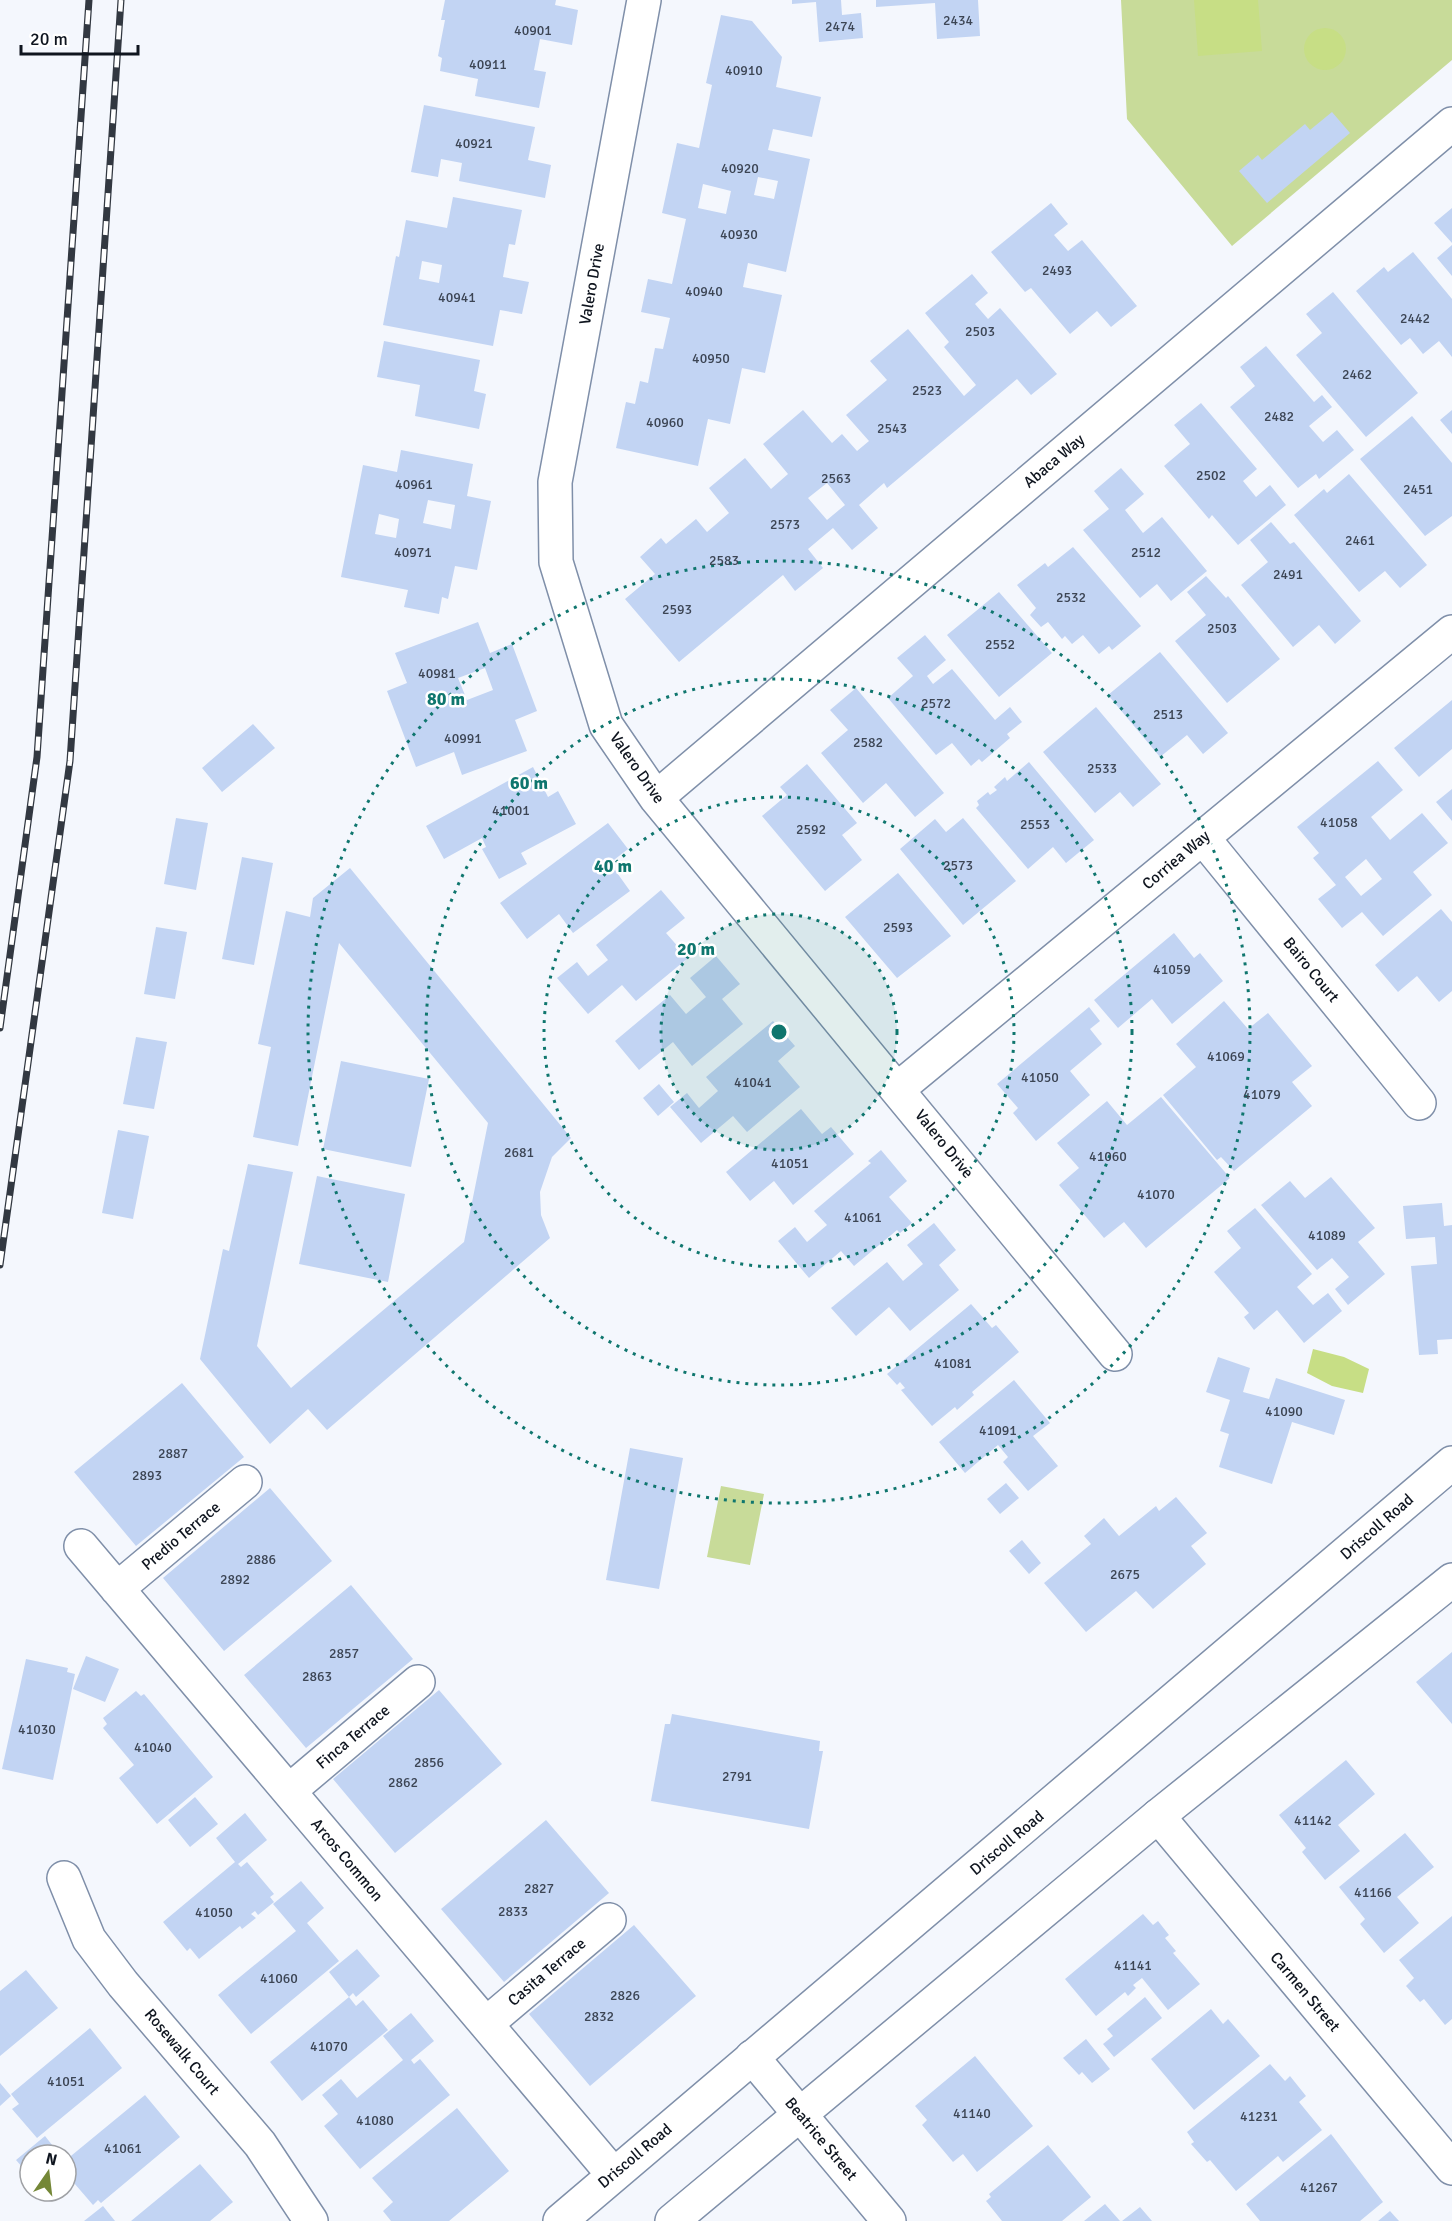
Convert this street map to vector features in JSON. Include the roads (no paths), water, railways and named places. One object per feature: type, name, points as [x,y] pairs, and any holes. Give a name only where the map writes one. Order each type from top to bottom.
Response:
[{"type":"street","name":"Valero Drive","points":[[644,0],[555,482],[556,562],[606,724],[656,798],[899,1088],[1115,1354]]},
{"type":"street","name":"Abaca Way","points":[[656,798],[1452,124]]},
{"type":"street","name":"Corriea Way","points":[[899,1088],[1452,632]]},
{"type":"street","name":"Bairo Court","points":[[1203,838],[1419,1103]]},
{"type":"street","name":"Driscoll Road","points":[[560,2221],[1110,1756],[1452,1463]]},
{"type":"street","name":"Predio Terrace","points":[[117,1589],[245,1482]]},
{"type":"street","name":"Arcos Common","points":[[81,1546],[613,2174]]},
{"type":"street","points":[[672,2221],[1158,1816],[1452,1580]]},
{"type":"street","name":"Finca Terrace","points":[[288,1791],[418,1682]]},
{"type":"street","name":"Carmen Street","points":[[1158,1816],[1452,2168]]},
{"type":"street","name":"Rosewalk Court","points":[[64,1878],[89,1939],[123,1984],[260,2144],[311,2221]]},
{"type":"street","name":"Casita Terrace","points":[[486,2024],[609,1920]]},
{"type":"street","name":"Beatrice Street","points":[[752,2057],[889,2221]]},
{"type":"railway","points":[[0,1028],[37,757],[89,0]]},
{"type":"railway","points":[[0,1265],[70,761],[121,0]]}]
